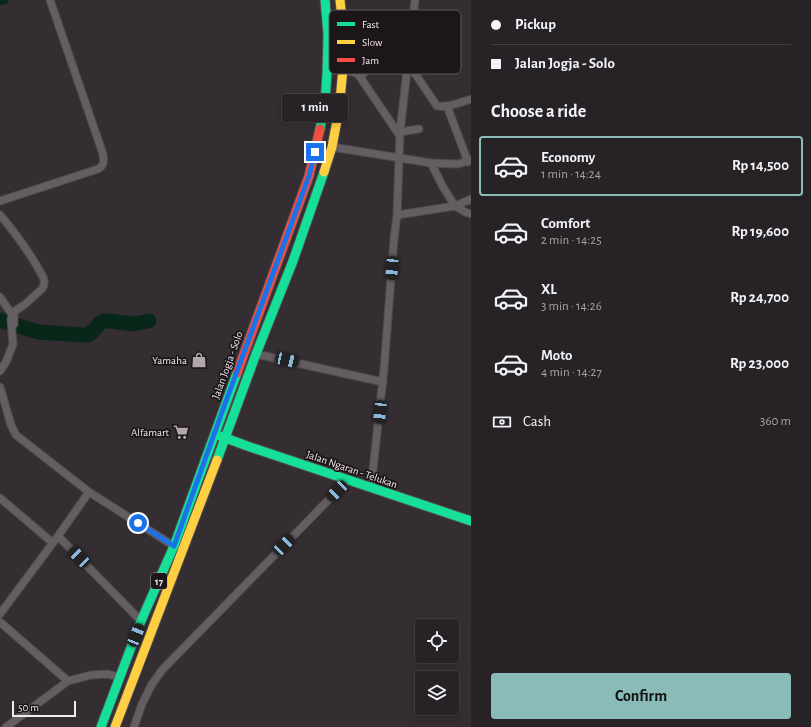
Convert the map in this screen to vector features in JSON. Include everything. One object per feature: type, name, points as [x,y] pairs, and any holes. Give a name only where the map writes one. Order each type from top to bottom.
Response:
[{"type":"main road","name":"Jalan Jogja - Solo","points":[[101,727],[141,621],[174,546],[309,176],[325,103],[328,35],[325,0]]},
{"type":"main road","name":"17","points":[[340,0],[341,10]]},
{"type":"main road","name":"17","points":[[115,727],[315,202],[332,146],[339,110],[343,74]]},
{"type":"main road","name":"Jalan Ngaran - Telukan","points":[[215,434],[471,521]]},
{"type":"street","points":[[0,201],[98,169],[101,167],[103,162],[103,154],[50,0]]},
{"type":"street","points":[[414,10],[415,0]]},
{"type":"street","points":[[356,74],[360,77],[400,134]]},
{"type":"street","points":[[360,77],[363,74]]},
{"type":"street","points":[[371,488],[383,382],[394,238],[397,217],[400,134],[407,74]]},
{"type":"street","points":[[415,74],[435,105],[441,107],[471,99]]},
{"type":"street","points":[[332,146],[431,163],[458,164],[469,161],[447,106]]},
{"type":"street","points":[[400,134],[419,129]]},
{"type":"street","points":[[431,163],[455,206],[471,214]]},
{"type":"street","points":[[397,217],[455,206],[471,199]]},
{"type":"street","points":[[0,215],[31,257],[44,282],[44,287],[15,311],[13,344],[6,362],[0,371]]},
{"type":"street","points":[[0,297],[11,314],[13,325]]},
{"type":"street","points":[[256,354],[383,382]]},
{"type":"street","points":[[0,387],[11,425],[16,435],[89,492],[174,546]]},
{"type":"street","points":[[134,727],[142,704],[152,684],[163,669],[348,480]]},
{"type":"street","points":[[0,614],[89,492]]},
{"type":"street","points":[[1,501],[53,543]]},
{"type":"street","points":[[58,536],[141,621]]},
{"type":"street","points":[[0,622],[68,681]]},
{"type":"street","points":[[6,727],[68,681],[91,675],[107,674],[119,677]]},
{"type":"waterway","points":[[0,1],[4,0]]},
{"type":"waterway","points":[[0,320],[39,332],[82,335],[88,335],[104,321],[133,324],[149,321]]},
{"type":"traffic: fast","points":[[320,129],[325,103],[327,73],[328,35],[325,0]]},
{"type":"traffic: fast","points":[[217,460],[256,354],[293,261],[324,172]]},
{"type":"traffic: fast","points":[[101,727],[141,621],[174,546],[237,373]]},
{"type":"traffic: fast","points":[[220,436],[471,521]]},
{"type":"traffic: slow","points":[[340,0],[341,10]]},
{"type":"traffic: slow","points":[[324,172],[332,147],[339,110],[343,74]]},
{"type":"traffic: slow","points":[[115,727],[217,460]]},
{"type":"traffic: jam","points":[[237,373],[309,176],[320,129]]},
{"type":"place","name":"Yamaha","points":[[199,360]]},
{"type":"place","name":"Alfamart","points":[[181,432]]},
{"type":"route","points":[[138,523],[174,546],[309,176],[315,152]]}]
